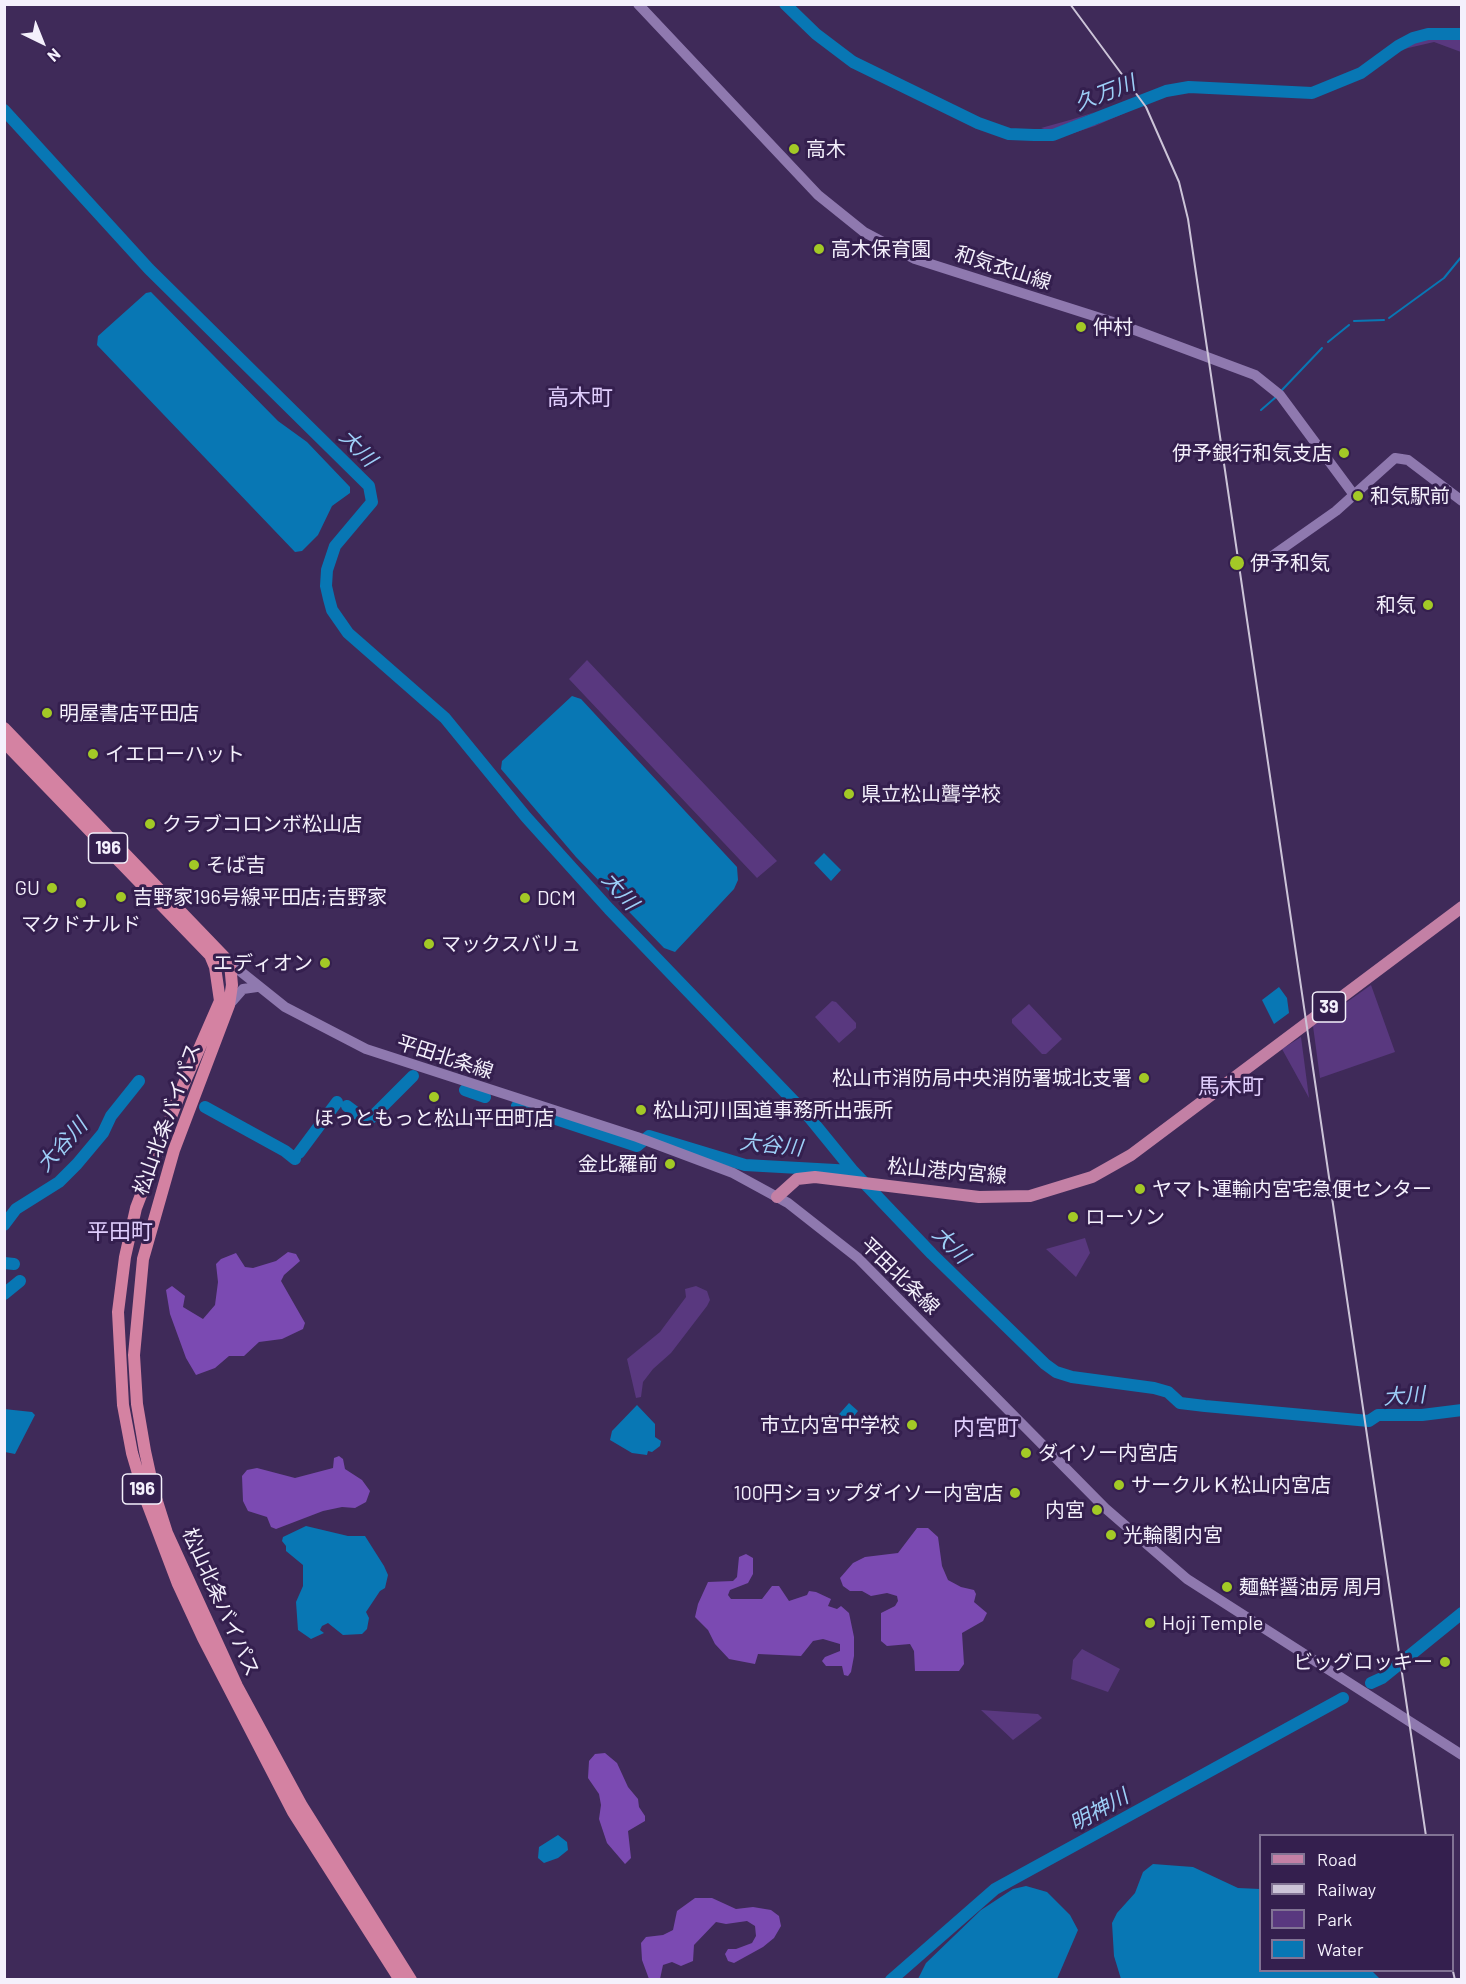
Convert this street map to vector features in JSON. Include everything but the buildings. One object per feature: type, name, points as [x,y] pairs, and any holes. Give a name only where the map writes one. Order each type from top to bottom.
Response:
[{"type":"highway","name":"196","points":[[4,728],[230,963]]},
{"type":"highway","name":"松山北条バイパス","points":[[4,742],[210,955],[218,975],[224,1003],[174,1150],[143,1259],[134,1355],[137,1404],[145,1451],[153,1492],[167,1533],[237,1686],[302,1806],[411,1980]]},
{"type":"highway","name":"196","points":[[210,955],[230,963]]},
{"type":"highway","name":"196","points":[[224,1003],[230,963]]},
{"type":"highway","name":"松山北条バイパス","points":[[224,1003],[178,1098],[136,1209],[118,1311],[119,1357],[125,1415],[145,1497],[178,1584],[203,1638],[293,1812],[399,1980]]},
{"type":"main road","name":"和気衣山線","points":[[638,4],[818,195],[864,232],[915,259],[1126,327],[1255,375],[1280,395],[1354,495]]},
{"type":"main road","points":[[1262,563],[1354,495],[1388,462],[1399,458],[1408,460],[1461,501]]},
{"type":"main road","name":"松山港内宮線","points":[[777,1197],[797,1179],[841,1179],[980,1197],[1030,1196],[1050,1192],[1112,1167],[1231,1081],[1461,907]]},
{"type":"main road","name":"平田北条線","points":[[230,963],[257,987],[292,1011],[366,1049],[637,1137],[734,1173],[777,1197],[858,1258],[1105,1508],[1206,1594],[1461,1755]]},
{"type":"main road","points":[[224,1003],[243,989],[257,987]]},
{"type":"green space","points":[[1430,37],[1461,39],[1461,52],[1434,42],[1404,49],[1409,44]]},
{"type":"green space","points":[[1122,110],[1125,113],[1095,126],[1061,137],[1069,131],[1098,124]]},
{"type":"green space","points":[[1095,112],[1050,131],[1041,128],[1070,120]]},
{"type":"green space","points":[[587,660],[777,861],[757,878],[569,679]]},
{"type":"green space","points":[[1371,985],[1395,1052],[1320,1078],[1313,1026]]},
{"type":"green space","points":[[832,1001],[836,1002],[856,1023],[856,1028],[839,1043],[815,1017]]},
{"type":"green space","points":[[1029,1004],[1062,1039],[1046,1054],[1042,1054],[1012,1023],[1012,1019]]},
{"type":"green space","points":[[1301,1037],[1309,1098],[1282,1049]]},
{"type":"green space","points":[[1085,1238],[1090,1253],[1076,1277],[1046,1249]]},
{"type":"green space","points":[[696,1286],[707,1291],[710,1300],[707,1306],[671,1353],[653,1369],[643,1382],[641,1397],[636,1398],[627,1359],[660,1332],[686,1297],[685,1289]]},
{"type":"green space","points":[[1082,1649],[1120,1669],[1108,1692],[1071,1679],[1073,1660]]},
{"type":"green space","points":[[981,1710],[1038,1714],[1042,1718],[1013,1740]]},
{"type":"shaded area","points":[[288,1252],[296,1254],[300,1261],[284,1275],[281,1281],[305,1323],[303,1329],[282,1339],[259,1342],[244,1356],[229,1356],[215,1368],[196,1375],[186,1358],[170,1314],[166,1290],[172,1286],[185,1296],[183,1307],[203,1319],[215,1305],[218,1282],[216,1264],[221,1259],[236,1253],[245,1267],[253,1268],[276,1261]]},
{"type":"shaded area","points":[[339,1456],[343,1459],[345,1469],[362,1480],[370,1491],[366,1502],[355,1508],[342,1507],[323,1511],[276,1529],[271,1527],[267,1517],[248,1511],[243,1501],[242,1476],[247,1470],[257,1468],[295,1478],[333,1468],[334,1458]]},
{"type":"shaded area","points":[[917,1528],[928,1528],[938,1537],[942,1566],[948,1580],[961,1587],[974,1590],[976,1594],[974,1602],[987,1613],[983,1621],[962,1633],[964,1664],[959,1671],[915,1671],[914,1651],[910,1644],[887,1646],[881,1641],[881,1613],[895,1606],[898,1601],[897,1596],[887,1593],[871,1596],[862,1591],[850,1591],[843,1586],[840,1578],[853,1563],[865,1557],[898,1553]]},
{"type":"shaded area","points":[[746,1554],[753,1558],[753,1574],[748,1583],[730,1590],[728,1595],[731,1599],[762,1599],[772,1586],[779,1586],[789,1601],[807,1595],[809,1591],[816,1592],[831,1599],[828,1606],[837,1609],[841,1606],[849,1613],[854,1637],[854,1656],[848,1676],[844,1675],[842,1666],[826,1666],[822,1661],[825,1657],[840,1651],[840,1644],[823,1639],[813,1641],[801,1656],[758,1654],[755,1664],[729,1659],[715,1644],[708,1630],[695,1617],[698,1604],[708,1582],[733,1581],[737,1577],[739,1557]]},
{"type":"shaded area","points":[[605,1753],[617,1763],[645,1816],[645,1821],[628,1831],[631,1858],[625,1864],[607,1843],[599,1819],[601,1805],[599,1794],[588,1778],[589,1761],[595,1754]]},
{"type":"shaded area","points":[[695,1898],[712,1898],[736,1909],[753,1907],[771,1910],[779,1916],[781,1926],[774,1938],[763,1947],[734,1963],[728,1961],[725,1954],[728,1949],[736,1949],[752,1943],[756,1936],[755,1926],[747,1921],[726,1924],[716,1922],[694,1945],[693,1961],[681,1966],[672,1962],[663,1965],[660,1979],[649,1979],[642,1960],[641,1943],[646,1937],[663,1935],[673,1930],[677,1911]]},
{"type":"water","points":[[151,292],[278,421],[307,442],[350,487],[350,493],[332,506],[318,535],[302,551],[295,552],[97,345],[98,336],[146,293]]},
{"type":"water","points":[[572,696],[581,699],[737,867],[738,880],[734,889],[675,952],[664,948],[576,857],[501,769],[502,761]]},
{"type":"water","points":[[824,853],[841,870],[831,881],[814,863]]},
{"type":"water","points":[[1279,987],[1287,998],[1289,1013],[1274,1024],[1262,1000]]},
{"type":"water","points":[[849,1403],[858,1411],[843,1430],[833,1421]]},
{"type":"water","points":[[637,1405],[655,1424],[655,1437],[661,1441],[660,1446],[652,1452],[648,1451],[647,1455],[632,1453],[610,1440],[612,1431]]},
{"type":"water","points":[[4,1409],[32,1412],[35,1415],[15,1454],[5,1452]]},
{"type":"water","points":[[306,1526],[348,1536],[365,1536],[384,1566],[388,1575],[385,1588],[380,1591],[366,1612],[369,1618],[367,1629],[362,1634],[343,1635],[328,1623],[320,1630],[324,1633],[311,1639],[298,1630],[296,1602],[303,1586],[303,1565],[286,1551],[286,1546],[282,1541],[283,1537]]},
{"type":"water","points":[[558,1835],[567,1842],[568,1850],[558,1858],[544,1863],[538,1858],[539,1847]]},
{"type":"water","points":[[1153,1864],[1193,1867],[1238,1888],[1259,1889],[1259,1972],[1373,1972],[1380,1979],[1121,1979],[1114,1956],[1112,1923],[1117,1913],[1135,1893],[1143,1872]]},
{"type":"water","points":[[1026,1886],[1047,1892],[1070,1915],[1078,1930],[1057,1979],[918,1979],[926,1963],[981,1910],[1013,1889]]},
{"type":"waterway","name":"久万川","points":[[785,4],[816,34],[853,62],[978,123],[1009,134],[1053,135],[1166,91],[1189,87],[1312,93],[1361,73],[1413,38],[1428,34],[1462,34]]},
{"type":"waterway","name":"大川","points":[[4,110],[149,269],[369,486],[372,502],[335,546],[327,570],[326,586],[332,610],[348,633],[445,718],[526,817],[609,909],[809,1117],[853,1171],[932,1254],[1045,1364],[1056,1372],[1072,1377],[1154,1388],[1168,1392],[1180,1403],[1205,1406],[1369,1421],[1378,1415],[1422,1415],[1462,1410]]},
{"type":"waterway","points":[[1389,318],[1444,278],[1462,256]]},
{"type":"waterway","points":[[1354,321],[1384,320]]},
{"type":"waterway","points":[[1328,342],[1349,325]]},
{"type":"waterway","points":[[1282,390],[1322,348]]},
{"type":"waterway","points":[[1261,410],[1276,397]]},
{"type":"waterway","name":"大谷川","points":[[371,1118],[413,1076]]},
{"type":"waterway","name":"大谷川","points":[[4,1225],[16,1209],[59,1182],[77,1164],[103,1133],[111,1116],[139,1081]]},
{"type":"waterway","name":"大谷川","points":[[465,1090],[485,1097]]},
{"type":"waterway","name":"大谷川","points":[[299,1153],[337,1102]]},
{"type":"waterway","name":"大谷川","points":[[347,1106],[367,1121]]},
{"type":"waterway","name":"大谷川","points":[[517,1106],[637,1146],[649,1136],[745,1165],[853,1171]]},
{"type":"waterway","name":"大谷川","points":[[205,1107],[285,1151],[295,1159]]},
{"type":"waterway","name":"大谷川","points":[[4,1263],[14,1264]]},
{"type":"waterway","name":"大谷川","points":[[4,1294],[20,1281]]},
{"type":"waterway","name":"明神川","points":[[1371,1683],[1382,1678],[1462,1613]]},
{"type":"waterway","name":"明神川","points":[[891,1980],[995,1889],[1343,1698]]},
{"type":"railway","points":[[1070,4],[1146,107],[1179,182],[1188,219],[1426,1834]]},
{"type":"railway","points":[[1453,1972],[1455,1980]]},
{"type":"place","name":"高木","points":[[794,149]]},
{"type":"place","name":"高木保育園","points":[[819,249]]},
{"type":"place","name":"仲村","points":[[1081,327]]},
{"type":"place","name":"伊予銀行和気支店","points":[[1344,453]]},
{"type":"place","name":"和気駅前","points":[[1358,496]]},
{"type":"place","name":"伊予和気","points":[[1237,563]]},
{"type":"place","name":"和気","points":[[1428,605]]},
{"type":"place","name":"明屋書店平田店","points":[[47,713]]},
{"type":"place","name":"イエローハット","points":[[93,754]]},
{"type":"place","name":"県立松山聾学校","points":[[849,794]]},
{"type":"place","name":"クラブコロンボ松山店","points":[[150,824]]},
{"type":"place","name":"そば吉","points":[[194,865]]},
{"type":"place","name":"GU","points":[[52,888]]},
{"type":"place","name":"吉野家196号線平田店;吉野家","points":[[121,897]]},
{"type":"place","name":"DCM","points":[[525,898]]},
{"type":"place","name":"マクドナルド","points":[[81,903]]},
{"type":"place","name":"マックスバリュ","points":[[429,944]]},
{"type":"place","name":"エディオン","points":[[325,963]]},
{"type":"place","name":"松山市消防局中央消防署城北支署","points":[[1144,1078]]},
{"type":"place","name":"ほっともっと松山平田町店","points":[[434,1097]]},
{"type":"place","name":"松山河川国道事務所出張所","points":[[641,1110]]},
{"type":"place","name":"金比羅前","points":[[670,1164]]},
{"type":"place","name":"ヤマト運輸内宮宅急便センター","points":[[1140,1189]]},
{"type":"place","name":"ローソン","points":[[1073,1217]]},
{"type":"place","name":"市立内宮中学校","points":[[912,1425]]},
{"type":"place","name":"ダイソー内宮店","points":[[1026,1453]]},
{"type":"place","name":"サークルＫ松山内宮店","points":[[1119,1485]]},
{"type":"place","name":"100円ショップダイソー内宮店","points":[[1015,1493]]},
{"type":"place","name":"内宮","points":[[1097,1510]]},
{"type":"place","name":"光輪閣内宮","points":[[1111,1535]]},
{"type":"place","name":"麺鮮醤油房 周月","points":[[1227,1587]]},
{"type":"place","name":"Hoji Temple","points":[[1150,1623]]},
{"type":"place","name":"ビッグロッキー","points":[[1445,1662]]},
{"type":"district","name":"高木町","points":[[580,398]]},
{"type":"district","name":"馬木町","points":[[1231,1087]]},
{"type":"district","name":"平田町","points":[[120,1232]]},
{"type":"district","name":"内宮町","points":[[986,1428]]}]
